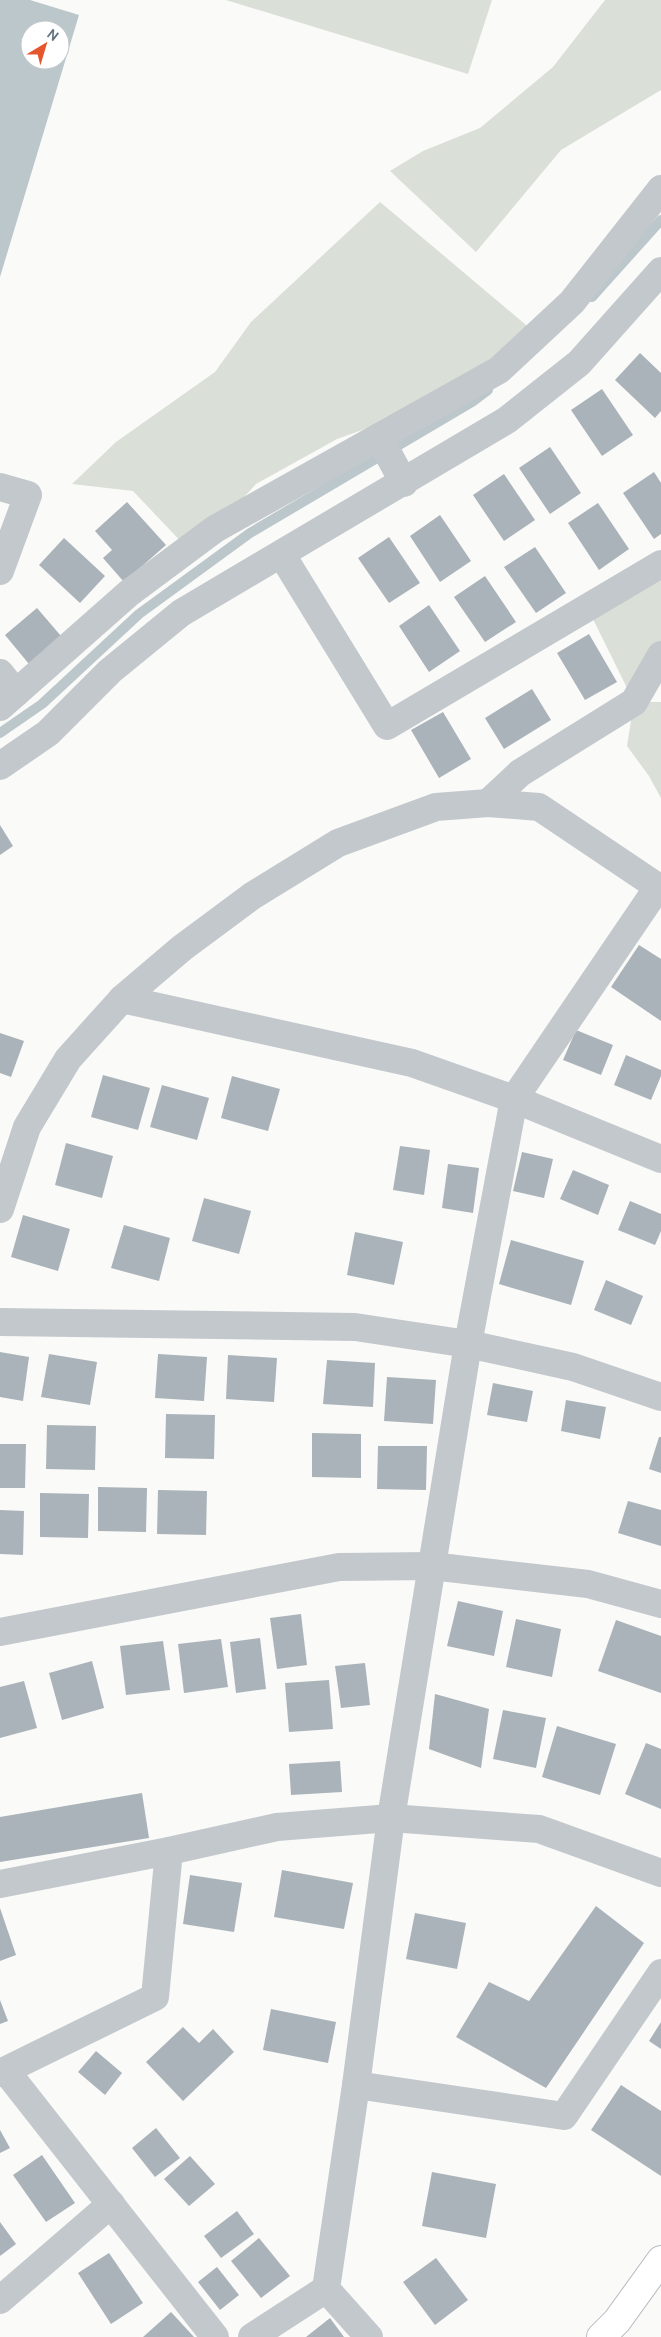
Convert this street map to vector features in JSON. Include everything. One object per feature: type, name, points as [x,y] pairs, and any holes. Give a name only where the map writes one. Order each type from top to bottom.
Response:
[{"type":"street","points":[[5,691],[129,593],[215,529],[499,370],[572,302],[661,189]]},
{"type":"street","points":[[0,766],[48,733],[110,671],[181,613],[282,556],[507,420],[579,363],[661,271]]},
{"type":"street","points":[[379,437],[404,483]]},
{"type":"street","points":[[0,486],[28,495],[0,571]]},
{"type":"street","points":[[282,556],[387,726],[661,564]]},
{"type":"street","points":[[488,803],[520,773],[634,702],[661,656]]},
{"type":"street","points":[[0,1209],[27,1127],[68,1059],[122,999],[182,948],[252,896],[338,843],[436,807],[488,803],[540,807],[659,888],[514,1099],[468,1344],[391,1818],[356,2085],[326,2289],[252,2337]]},
{"type":"street","points":[[122,999],[412,1063],[514,1099],[661,1160]]},
{"type":"street","points":[[0,1322],[355,1327],[468,1344],[573,1367],[661,1397]]},
{"type":"street","points":[[0,1632],[339,1567],[431,1566],[588,1584],[661,1604]]},
{"type":"street","points":[[0,1884],[169,1851],[276,1826],[391,1818],[540,1829],[661,1873]]},
{"type":"street","points":[[169,1851],[155,1997],[3,2072],[111,2204],[215,2337]]},
{"type":"street","points":[[356,2085],[564,2116],[661,1973]]},
{"type":"street","points":[[0,2300],[111,2204]]},
{"type":"street","points":[[602,2337],[617,2321],[661,2260]]},
{"type":"street","points":[[326,2289],[369,2337]]},
{"type":"shaded area","points":[[0,0],[30,0],[79,15],[70,45],[70,20],[20,20],[20,70],[62,70],[0,277]]},
{"type":"shaded area","points":[[226,0],[492,0],[468,74]]},
{"type":"shaded area","points":[[605,0],[661,0],[661,90],[561,150],[476,252],[390,171],[423,151],[480,128],[553,67]]},
{"type":"shaded area","points":[[380,202],[538,335],[446,400],[337,439],[256,484],[215,529],[188,549],[133,491],[72,484],[116,442],[215,372],[251,322]]},
{"type":"shaded area","points":[[661,564],[661,655],[634,702],[587,607]]},
{"type":"shaded area","points":[[634,702],[661,702],[661,798],[649,776],[627,746]]},
{"type":"building","points":[[640,353],[661,373],[661,411],[655,418],[615,380]]},
{"type":"building","points":[[602,389],[633,435],[602,456],[571,410]]},
{"type":"building","points":[[550,447],[581,493],[550,514],[519,468]]},
{"type":"building","points":[[654,472],[661,483],[661,534],[654,539],[623,493]]},
{"type":"building","points":[[504,474],[535,520],[504,541],[473,495]]},
{"type":"building","points":[[127,502],[166,545],[124,582],[103,558],[112,550],[95,531]]},
{"type":"building","points":[[598,503],[629,549],[599,570],[568,523]]},
{"type":"building","points":[[440,515],[471,561],[440,582],[410,536]]},
{"type":"building","points":[[389,537],[420,583],[389,603],[358,558]]},
{"type":"building","points":[[64,538],[105,576],[80,603],[39,565]]},
{"type":"building","points":[[535,547],[566,593],[536,613],[504,567]]},
{"type":"building","points":[[485,576],[516,622],[485,642],[454,597]]},
{"type":"building","points":[[429,605],[460,651],[429,672],[399,626]]},
{"type":"building","points":[[37,608],[61,636],[29,664],[5,635]]},
{"type":"building","points":[[589,634],[617,682],[585,700],[557,653]]},
{"type":"building","points":[[532,689],[551,720],[504,749],[485,718]]},
{"type":"building","points":[[443,712],[471,759],[439,778],[411,730]]},
{"type":"building","points":[[0,825],[13,846],[0,855]]},
{"type":"building","points":[[639,945],[661,959],[661,1021],[611,987]]},
{"type":"building","points":[[576,1030],[613,1045],[601,1075],[563,1060]]},
{"type":"building","points":[[0,1033],[24,1041],[11,1077],[0,1073]]},
{"type":"building","points":[[626,1055],[661,1070],[661,1076],[651,1100],[614,1085]]},
{"type":"building","points":[[103,1075],[150,1088],[138,1130],[91,1117]]},
{"type":"building","points":[[232,1076],[280,1089],[268,1131],[221,1118]]},
{"type":"building","points":[[162,1085],[209,1098],[197,1140],[150,1127]]},
{"type":"building","points":[[66,1143],[113,1156],[102,1198],[55,1185]]},
{"type":"building","points":[[400,1146],[430,1150],[424,1195],[393,1190]]},
{"type":"building","points":[[522,1152],[553,1159],[544,1198],[513,1191]]},
{"type":"building","points":[[448,1164],[479,1168],[473,1213],[442,1208]]},
{"type":"building","points":[[573,1170],[609,1185],[598,1215],[560,1199]]},
{"type":"building","points":[[204,1198],[251,1211],[239,1254],[192,1241]]},
{"type":"building","points":[[630,1201],[661,1214],[661,1231],[655,1245],[618,1230]]},
{"type":"building","points":[[23,1215],[70,1229],[58,1271],[11,1257]]},
{"type":"building","points":[[124,1225],[170,1238],[159,1281],[111,1268]]},
{"type":"building","points":[[355,1232],[403,1242],[394,1285],[347,1275]]},
{"type":"building","points":[[511,1240],[584,1261],[571,1305],[499,1284]]},
{"type":"building","points":[[606,1280],[643,1296],[631,1325],[594,1310]]},
{"type":"building","points":[[0,1352],[29,1357],[23,1401],[0,1397]]},
{"type":"building","points":[[49,1354],[97,1362],[90,1405],[41,1397]]},
{"type":"building","points":[[158,1354],[207,1357],[204,1401],[155,1398]]},
{"type":"building","points":[[228,1355],[277,1358],[274,1402],[226,1399]]},
{"type":"building","points":[[327,1360],[375,1363],[373,1407],[323,1404]]},
{"type":"building","points":[[387,1377],[436,1380],[433,1424],[384,1421]]},
{"type":"building","points":[[493,1383],[533,1391],[527,1422],[487,1415]]},
{"type":"building","points":[[566,1400],[606,1407],[600,1439],[561,1431]]},
{"type":"building","points":[[166,1414],[215,1415],[214,1459],[165,1458]]},
{"type":"building","points":[[47,1425],[96,1426],[95,1470],[46,1469]]},
{"type":"building","points":[[312,1433],[361,1434],[361,1478],[312,1477]]},
{"type":"building","points":[[659,1437],[661,1437],[661,1473],[649,1469]]},
{"type":"building","points":[[0,1444],[26,1444],[25,1488],[0,1488]]},
{"type":"building","points":[[378,1446],[427,1446],[426,1490],[377,1489]]},
{"type":"building","points":[[98,1487],[147,1488],[146,1532],[98,1531]]},
{"type":"building","points":[[158,1490],[207,1491],[206,1535],[157,1534]]},
{"type":"building","points":[[40,1493],[89,1494],[88,1538],[40,1537]]},
{"type":"building","points":[[628,1501],[661,1510],[661,1546],[618,1533]]},
{"type":"building","points":[[0,1510],[24,1511],[23,1555],[0,1554]]},
{"type":"building","points":[[458,1601],[503,1611],[494,1656],[447,1646]]},
{"type":"building","points":[[301,1614],[307,1665],[277,1669],[270,1618]]},
{"type":"building","points":[[516,1619],[561,1629],[552,1677],[506,1667]]},
{"type":"building","points":[[616,1620],[661,1636],[661,1693],[598,1671]]},
{"type":"building","points":[[260,1638],[266,1689],[236,1693],[230,1642]]},
{"type":"building","points":[[221,1639],[228,1687],[184,1693],[178,1644]]},
{"type":"building","points":[[163,1641],[170,1690],[126,1695],[120,1646]]},
{"type":"building","points":[[92,1661],[104,1708],[62,1720],[49,1673]]},
{"type":"building","points":[[365,1663],[370,1705],[341,1708],[335,1666]]},
{"type":"building","points":[[329,1680],[333,1729],[289,1732],[285,1683]]},
{"type":"building","points":[[24,1681],[37,1728],[0,1738],[0,1687]]},
{"type":"building","points":[[435,1694],[489,1709],[481,1768],[429,1749]]},
{"type":"building","points":[[503,1710],[546,1718],[536,1768],[493,1759]]},
{"type":"building","points":[[557,1726],[616,1744],[600,1795],[542,1777]]},
{"type":"building","points":[[646,1743],[661,1749],[661,1809],[625,1794]]},
{"type":"building","points":[[340,1761],[342,1792],[291,1795],[289,1764]]},
{"type":"building","points":[[142,1793],[149,1838],[0,1862],[0,1817]]},
{"type":"building","points":[[282,1870],[353,1883],[344,1929],[274,1917]]},
{"type":"building","points":[[190,1875],[242,1883],[234,1932],[183,1924]]},
{"type":"building","points":[[596,1906],[644,1943],[546,2088],[456,2037],[489,1982],[529,2001]]},
{"type":"building","points":[[0,1908],[16,1955],[0,1961]]},
{"type":"building","points":[[415,1913],[466,1923],[457,1969],[406,1959]]},
{"type":"building","points":[[0,2000],[8,2021],[0,2024]]},
{"type":"building","points":[[271,2009],[336,2022],[328,2063],[263,2050]]},
{"type":"building","points":[[661,2022],[661,2049],[649,2041]]},
{"type":"building","points":[[183,2027],[199,2043],[213,2029],[234,2052],[183,2101],[146,2062]]},
{"type":"building","points":[[96,2051],[122,2073],[105,2095],[78,2072]]},
{"type":"building","points":[[621,2085],[661,2111],[661,2176],[591,2130]]},
{"type":"building","points":[[156,2128],[180,2158],[155,2177],[132,2148]]},
{"type":"building","points":[[0,2130],[10,2148],[0,2153]]},
{"type":"building","points":[[42,2155],[75,2203],[46,2222],[13,2175]]},
{"type":"building","points":[[190,2156],[215,2184],[189,2206],[164,2179]]},
{"type":"building","points":[[432,2172],[496,2184],[486,2238],[422,2226]]},
{"type":"building","points":[[237,2211],[254,2234],[221,2258],[204,2236]]},
{"type":"building","points":[[0,2222],[16,2244],[0,2256]]},
{"type":"building","points":[[259,2238],[290,2276],[261,2298],[231,2261]]},
{"type":"building","points":[[109,2253],[143,2303],[111,2324],[78,2273]]},
{"type":"building","points":[[436,2258],[468,2300],[435,2325],[403,2282]]},
{"type":"building","points":[[217,2267],[239,2295],[220,2310],[198,2282]]},
{"type":"building","points":[[171,2312],[194,2337],[143,2337]]},
{"type":"building","points":[[330,2318],[344,2337],[306,2337]]},
{"type":"waterway","points":[[592,297],[661,220]]},
{"type":"waterway","points":[[0,733],[42,704],[139,614],[250,533],[472,402],[488,390]]}]
